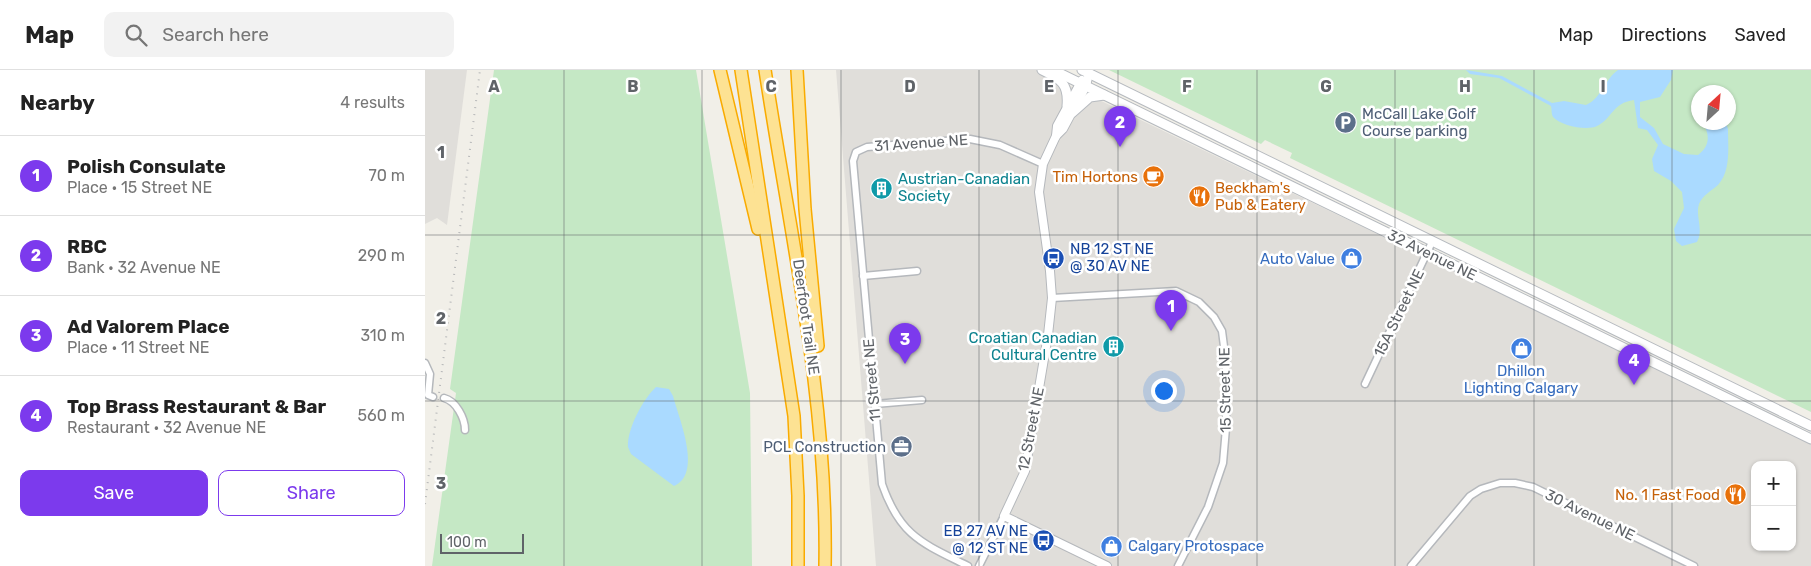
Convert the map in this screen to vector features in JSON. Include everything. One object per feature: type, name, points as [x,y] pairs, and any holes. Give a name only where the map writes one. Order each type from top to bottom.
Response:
[{"type":"highway","points":[[720,70],[759,237],[769,255]]},
{"type":"highway","name":"Deerfoot Trail NE","points":[[741,70],[794,416],[798,496],[798,566]]},
{"type":"highway","name":"Deerfoot Trail NE","points":[[765,70],[808,326],[826,498],[825,566]]},
{"type":"highway","points":[[797,70],[805,209],[817,336],[823,458]]},
{"type":"main road","points":[[1042,70],[1058,79],[1066,88],[1070,110],[1091,97],[1104,95]]},
{"type":"main road","name":"32 Avenue NE","points":[[1053,70],[1811,439]]},
{"type":"main road","name":"32 Avenue NE","points":[[1086,72],[1811,426]]},
{"type":"street","name":"12 Street NE","points":[[979,566],[1025,471],[1048,335],[1051,298],[1039,192],[1043,164],[1056,136],[1057,126],[1070,110],[1083,84],[1086,72]]},
{"type":"street","name":"31 Avenue NE","points":[[856,152],[867,147],[971,139],[999,145],[1043,164]]},
{"type":"street","name":"11 Street NE","points":[[856,152],[853,170],[882,484],[896,515],[905,528],[920,542],[968,566]]},
{"type":"street","name":"15A Street NE","points":[[1365,384],[1428,254],[1432,242]]},
{"type":"street","points":[[863,276],[917,271]]},
{"type":"street","name":"15 Street NE","points":[[1051,298],[1176,291],[1187,294],[1199,302],[1214,317],[1221,331],[1226,362],[1227,428],[1223,463],[1208,507],[1178,566]]},
{"type":"street","points":[[425,363],[430,374],[428,395],[433,397]]},
{"type":"street","points":[[444,398],[450,400],[465,421],[465,430]]},
{"type":"street","points":[[875,404],[922,400]]},
{"type":"street","name":"30 Avenue NE","points":[[1411,566],[1461,505],[1481,488],[1501,483],[1515,483],[1533,487],[1689,565]]},
{"type":"street","points":[[1003,516],[1107,566]]},
{"type":"shaded area","points":[[425,70],[467,70],[447,225],[437,218],[425,224]]},
{"type":"shaded area","points":[[836,70],[1037,70],[1811,443],[1811,566],[876,566]]},
{"type":"green space","points":[[494,70],[696,70],[750,393],[752,566],[432,566],[456,393],[450,389]]},
{"type":"green space","points":[[1109,70],[1811,70],[1811,412],[1290,158],[1292,153],[1265,140],[1261,144]]},
{"type":"water","points":[[1466,70],[1502,76],[1552,103],[1564,101],[1586,105],[1596,98],[1609,79],[1618,70],[1673,70],[1671,80],[1660,97],[1640,102],[1640,117],[1654,128],[1663,144],[1684,154],[1698,155],[1707,144],[1708,136],[1706,130],[1728,130],[1727,166],[1718,185],[1699,204],[1700,232],[1697,242],[1682,246],[1676,241],[1674,229],[1684,208],[1682,192],[1671,181],[1654,171],[1652,159],[1658,145],[1647,130],[1638,128],[1634,100],[1621,104],[1597,126],[1587,128],[1574,127],[1562,123],[1553,117],[1551,106],[1499,78],[1470,74]]},
{"type":"water","points":[[656,387],[669,389],[673,396],[687,445],[687,470],[683,480],[674,486],[631,454],[628,447],[633,423],[646,399]]},
{"type":"railway","points":[[425,504],[480,70]]},
{"type":"place","name":"McCall Lake Golf Course parking","points":[[1346,123]]},
{"type":"place","name":"RBC","points":[[1120,147]]},
{"type":"place","name":"Tim Hortons","points":[[1154,177]]},
{"type":"place","name":"Austrian-Canadian Society","points":[[882,188]]},
{"type":"place","name":"Beckham's Pub & Eatery","points":[[1199,197]]},
{"type":"place","name":"NB 12 ST NE @ 30 AV NE","points":[[1054,258]]},
{"type":"place","name":"Auto Value","points":[[1351,259]]},
{"type":"place","name":"Polish Consulate","points":[[1171,331]]},
{"type":"place","name":"Croatian Canadian Cultural Centre","points":[[1113,347]]},
{"type":"place","name":"Dhillon Lighting Calgary","points":[[1521,348]]},
{"type":"place","name":"Ad Valorem Place","points":[[905,364]]},
{"type":"place","name":"Top Brass Restaurant & Bar","points":[[1634,385]]},
{"type":"place","name":"PCL Construction","points":[[902,447]]},
{"type":"place","name":"No. 1 Fast Food","points":[[1736,495]]},
{"type":"place","name":"EB 27 AV NE @ 12 ST NE","points":[[1044,540]]},
{"type":"place","name":"Calgary Protospace","points":[[1112,546]]}]
